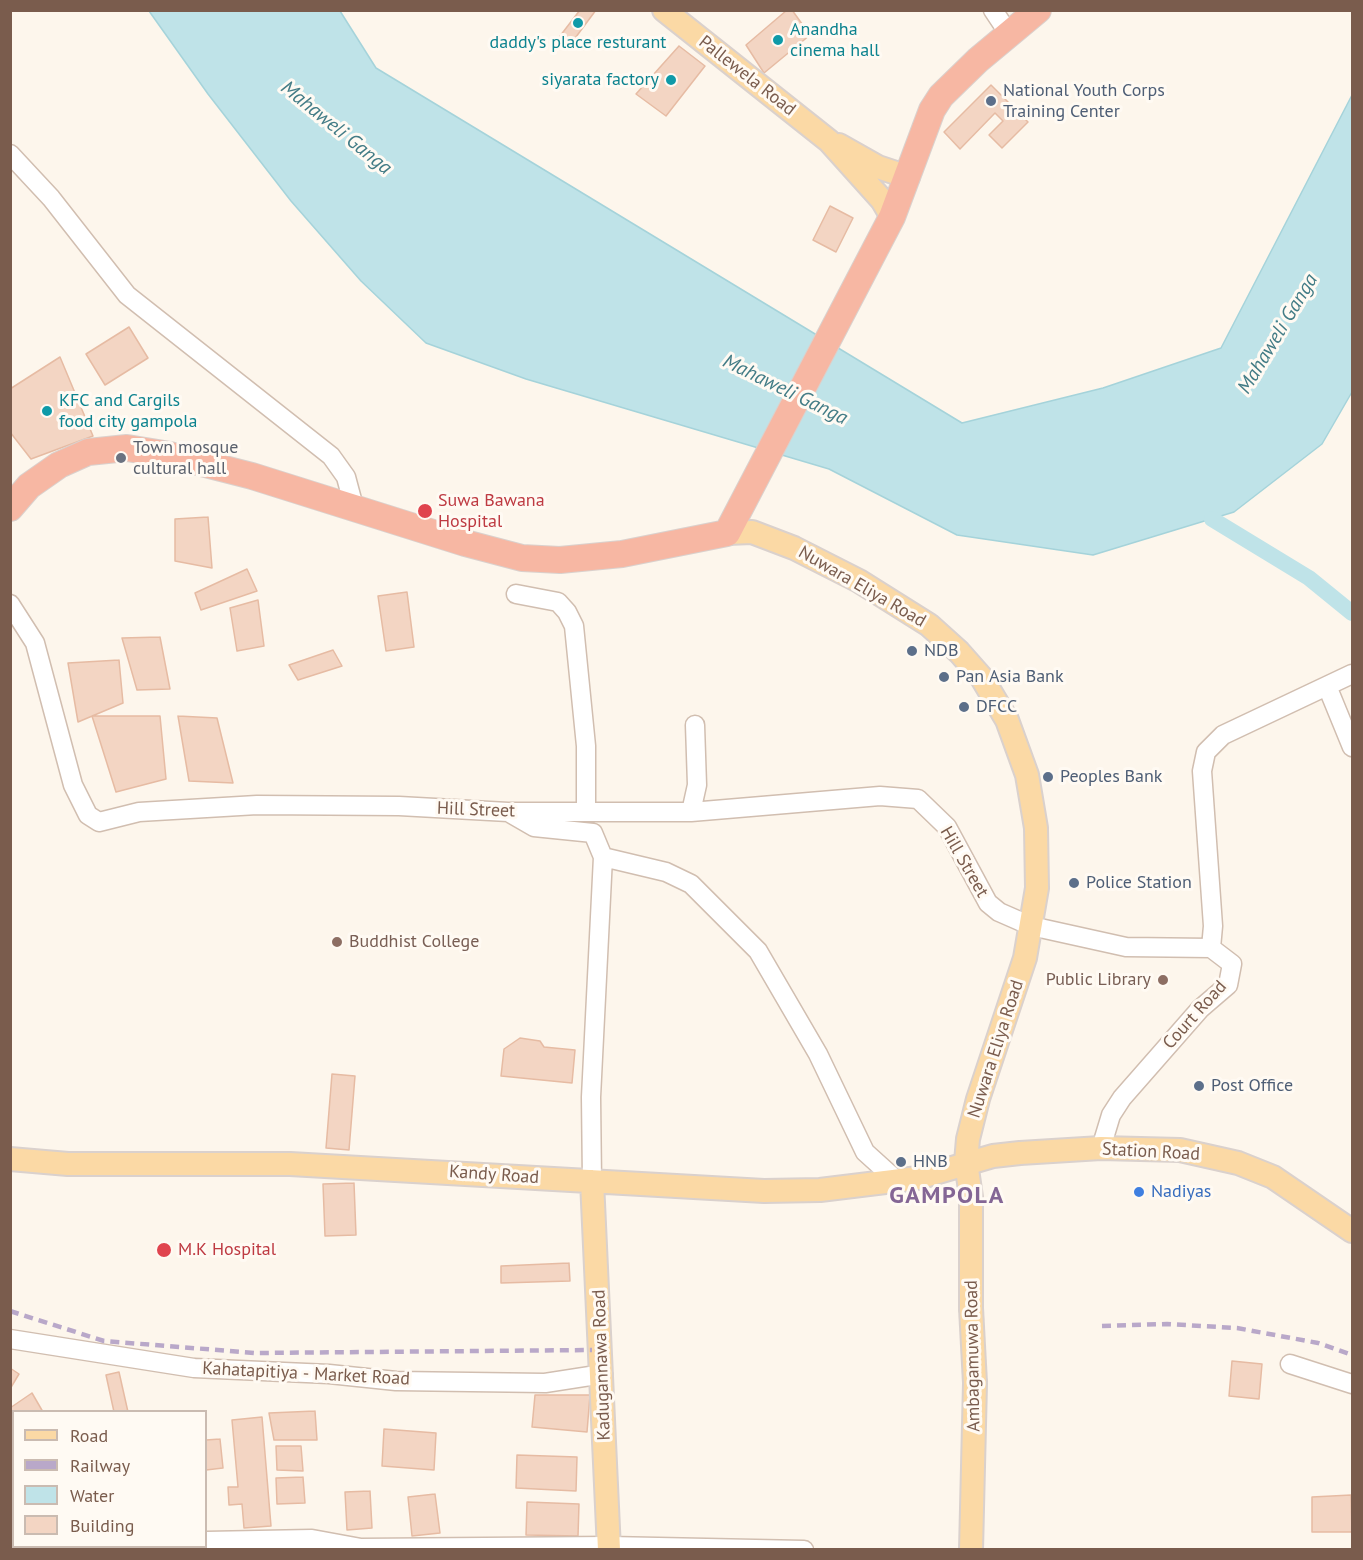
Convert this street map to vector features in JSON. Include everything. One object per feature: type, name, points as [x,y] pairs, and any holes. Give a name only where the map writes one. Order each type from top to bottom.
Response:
[{"type":"highway","points":[[10,508],[29,486],[59,465],[88,452],[127,448],[197,461],[354,507],[497,553],[560,561],[631,553],[727,533],[892,217],[932,110],[941,96],[1038,10]]},
{"type":"main road","name":"Pallewela Road","points":[[664,10],[829,141],[882,200],[892,217]]},
{"type":"main road","name":"Pallewela Road","points":[[829,141],[886,171],[908,177]]},
{"type":"main road","name":"Nuwara Eliya Road","points":[[727,533],[744,531],[764,535],[859,581],[929,625],[966,658],[982,678],[1007,720],[1027,776],[1037,853],[1037,888],[1018,984],[971,1120],[966,1162]]},
{"type":"main road","name":"Station Road","points":[[966,1162],[993,1156],[1101,1148],[1180,1149],[1238,1163],[1281,1182],[1353,1231]]},
{"type":"main road","name":"Kandy Road","points":[[13,1161],[111,1165],[290,1164],[765,1191],[820,1190],[896,1180],[937,1174],[966,1162]]},
{"type":"main road","name":"Ambagamuwa Road","points":[[966,1162],[970,1197],[970,1308],[975,1383],[971,1550]]},
{"type":"main road","name":"Kadugannawa Road","points":[[592,1181],[603,1374],[609,1548]]},
{"type":"street","points":[[993,10],[1009,34]]},
{"type":"street","points":[[10,154],[51,198],[127,295],[331,456],[346,477],[354,507]]},
{"type":"street","points":[[516,594],[558,602],[567,612],[574,626],[586,746],[586,811]]},
{"type":"street","name":"Hill Street","points":[[10,604],[35,643],[73,785],[88,815],[99,822],[140,812],[257,805],[399,806],[508,812],[691,812],[880,796],[918,799],[947,827],[988,903],[999,912],[1030,926]]},
{"type":"street","points":[[1030,926],[1126,947],[1211,948],[1213,926],[1202,771],[1206,752],[1223,735],[1351,674]]},
{"type":"street","points":[[1328,686],[1353,747]]},
{"type":"street","points":[[691,812],[697,785],[695,725]]},
{"type":"street","points":[[508,812],[534,827],[593,833],[603,858],[591,1097],[592,1181]]},
{"type":"street","points":[[603,858],[666,872],[691,884],[758,951],[818,1054],[865,1152],[896,1180]]},
{"type":"street","name":"Court Road","points":[[1101,1148],[1111,1115],[1122,1098],[1200,1009],[1228,985],[1232,964],[1211,948]]},
{"type":"street","name":"Kahatapitiya - Market Road","points":[[10,1339],[194,1368],[329,1374],[396,1381],[545,1383],[603,1374]]},
{"type":"street","points":[[1290,1364],[1353,1384]]},
{"type":"street","points":[[207,1541],[312,1539],[360,1549],[804,1550]]},
{"type":"water","name":"Mahaweli Ganga","points":[[149,11],[340,11],[376,68],[962,423],[1103,388],[1221,348],[1352,95],[1352,392],[1322,444],[1234,512],[1093,555],[957,535],[829,469],[526,379],[426,343],[361,281],[291,201],[208,94]]},
{"type":"building","name":"daddy's place resturant","points":[[580,10],[596,10],[570,45],[560,36]]},
{"type":"building","name":"Anandha cinema hall","points":[[787,10],[792,10],[810,35],[764,73],[746,45]]},
{"type":"building","name":"siyarata factory","points":[[679,46],[705,66],[666,116],[636,94]]},
{"type":"building","points":[[991,85],[1028,122],[1002,148],[989,135],[1003,121],[995,113],[960,149],[944,132]]},
{"type":"building","points":[[830,206],[853,218],[836,252],[813,240]]},
{"type":"building","points":[[129,327],[148,358],[105,385],[86,354]]},
{"type":"building","name":"KFC and Cargils food city gampola","points":[[60,357],[93,436],[31,459],[10,432],[10,389]]},
{"type":"building","points":[[208,517],[212,568],[175,561],[175,519]]},
{"type":"building","points":[[247,569],[257,591],[201,610],[195,593]]},
{"type":"building","points":[[407,592],[414,647],[386,651],[378,596]]},
{"type":"building","points":[[258,600],[264,646],[237,651],[230,608]]},
{"type":"building","points":[[160,637],[170,689],[137,690],[122,638]]},
{"type":"building","points":[[333,650],[342,666],[298,680],[289,665]]},
{"type":"building","points":[[119,660],[123,703],[78,722],[68,663]]},
{"type":"building","points":[[92,716],[160,716],[166,779],[116,792]]},
{"type":"building","points":[[178,716],[217,718],[233,783],[189,781]]},
{"type":"building","points":[[520,1038],[540,1041],[544,1047],[575,1050],[572,1083],[501,1076],[504,1049]]},
{"type":"building","points":[[332,1074],[355,1076],[349,1150],[326,1148]]},
{"type":"building","points":[[354,1183],[356,1235],[325,1236],[323,1184]]},
{"type":"building","points":[[569,1263],[570,1281],[501,1283],[501,1266]]},
{"type":"building","points":[[1232,1361],[1262,1364],[1259,1399],[1229,1396]]},
{"type":"building","points":[[10,1368],[19,1374],[10,1389]]},
{"type":"building","points":[[119,1372],[128,1410],[114,1410],[106,1375]]},
{"type":"building","points":[[32,1393],[42,1410],[12,1410],[12,1412],[10,1408]]},
{"type":"building","points":[[535,1395],[590,1395],[587,1432],[532,1427]]},
{"type":"building","points":[[315,1411],[317,1440],[274,1440],[269,1413]]},
{"type":"building","points":[[262,1417],[271,1526],[244,1528],[242,1504],[229,1505],[228,1487],[238,1487],[232,1420]]},
{"type":"building","points":[[384,1429],[436,1433],[434,1470],[382,1466]]},
{"type":"building","points":[[220,1439],[223,1468],[207,1470],[207,1440]]},
{"type":"building","points":[[276,1446],[301,1446],[303,1471],[277,1470]]},
{"type":"building","points":[[517,1455],[577,1457],[576,1491],[516,1488]]},
{"type":"building","points":[[303,1477],[305,1503],[277,1504],[276,1478]]},
{"type":"building","points":[[370,1491],[372,1528],[347,1530],[345,1492]]},
{"type":"building","points":[[435,1494],[440,1533],[412,1536],[408,1497]]},
{"type":"building","points":[[1351,1495],[1352,1532],[1312,1532],[1312,1497]]},
{"type":"building","points":[[527,1502],[579,1504],[578,1536],[526,1535]]},
{"type":"waterway","points":[[1212,519],[1309,578],[1352,613]]},
{"type":"railway","points":[[10,1311],[104,1341],[255,1353],[592,1350]]},
{"type":"railway","points":[[1102,1326],[1167,1324],[1237,1328],[1318,1343],[1352,1355]]},
{"type":"place","name":"daddy's place resturant","points":[[578,23]]},
{"type":"place","name":"Anandha cinema hall","points":[[778,40]]},
{"type":"place","name":"siyarata factory","points":[[671,80]]},
{"type":"place","name":"National Youth Corps Training Center","points":[[991,101]]},
{"type":"place","name":"KFC and Cargils food city gampola","points":[[47,411]]},
{"type":"place","name":"Town mosque cultural hall","points":[[121,458]]},
{"type":"place","name":"Suwa Bawana Hospital","points":[[425,511]]},
{"type":"place","name":"NDB","points":[[912,651]]},
{"type":"place","name":"Pan Asia Bank","points":[[944,677]]},
{"type":"place","name":"DFCC","points":[[964,707]]},
{"type":"place","name":"Peoples Bank","points":[[1048,777]]},
{"type":"place","name":"Police Station","points":[[1074,883]]},
{"type":"place","name":"Buddhist College","points":[[337,942]]},
{"type":"place","name":"Public Library","points":[[1163,980]]},
{"type":"place","name":"Post Office","points":[[1199,1086]]},
{"type":"place","name":"HNB","points":[[901,1162]]},
{"type":"place","name":"Nadiyas","points":[[1139,1192]]},
{"type":"place","name":"M.K Hospital","points":[[164,1250]]},
{"type":"district","name":"GAMPOLA","points":[[947,1196]]}]
